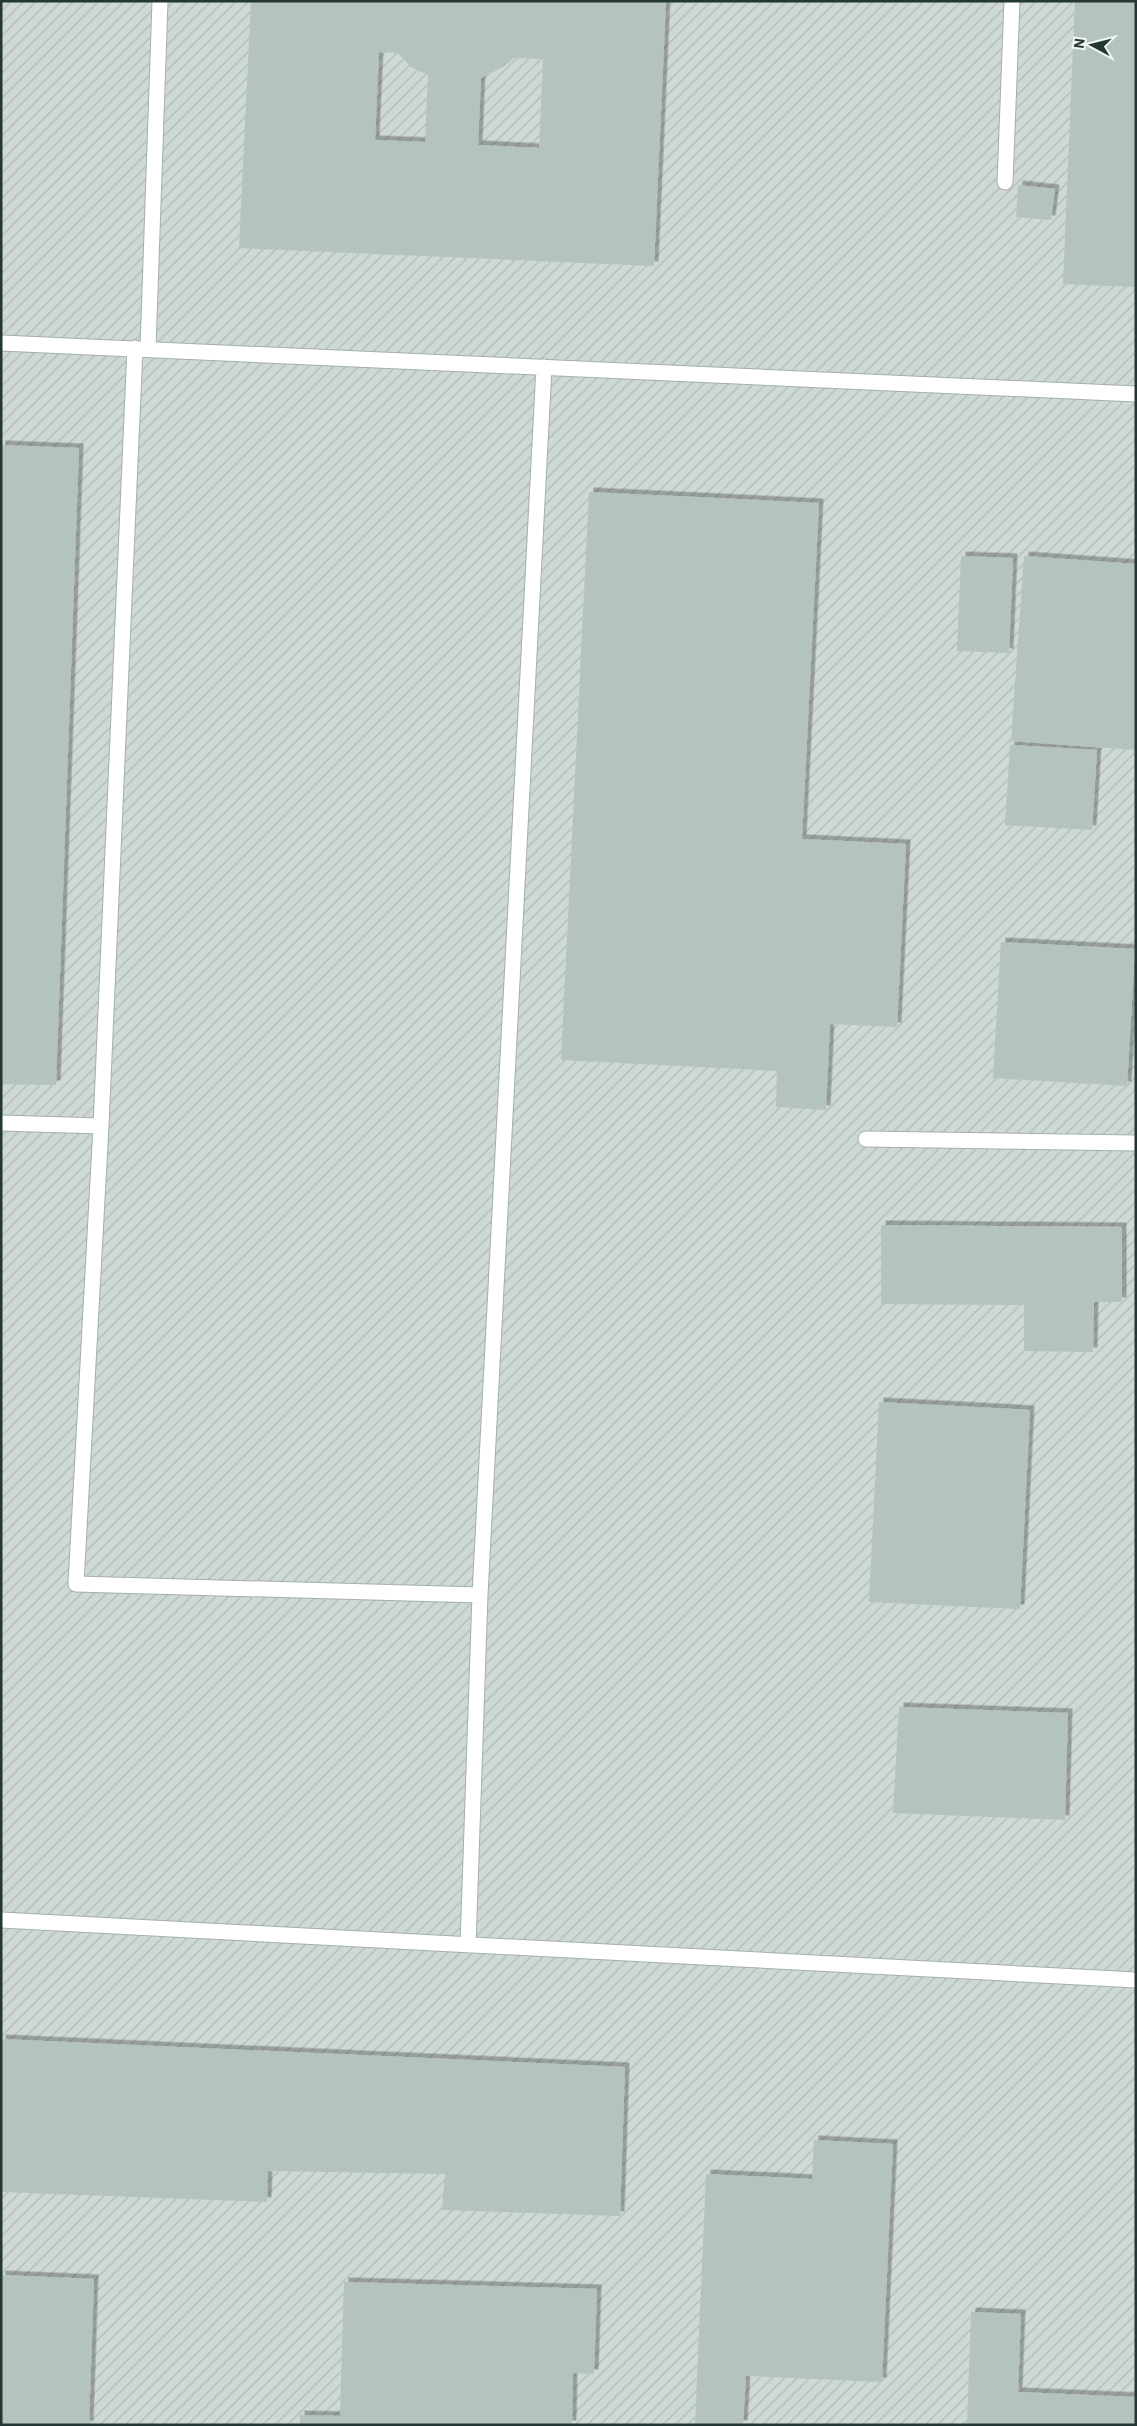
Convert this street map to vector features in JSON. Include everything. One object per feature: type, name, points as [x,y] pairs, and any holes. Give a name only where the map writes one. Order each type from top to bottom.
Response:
[{"type":"lane","points":[[160,1],[76,1584],[480,1595]]},
{"type":"lane","points":[[1004,182],[1012,1]]},
{"type":"lane","points":[[1,342],[1136,394]]},
{"type":"lane","points":[[468,1945],[480,1595],[544,367]]},
{"type":"lane","points":[[1,1123],[101,1126]]},
{"type":"lane","points":[[866,1139],[1136,1143]]},
{"type":"lane","points":[[1,1920],[1136,1980]]},
{"type":"shaded area","points":[[1,1],[1136,1],[1136,2425],[1,2425]]},
{"type":"building","points":[[251,1],[666,1],[654,266],[239,248]],"holes":[[[379,52],[398,53],[411,67],[428,75],[425,142],[375,140]],[[512,58],[543,59],[539,148],[478,145],[481,78],[505,66]]]},
{"type":"building","points":[[1075,1],[1136,1],[1136,287],[1063,284]]},
{"type":"building","points":[[1018,185],[1055,189],[1051,220],[1016,217]]},
{"type":"building","points":[[1,445],[79,448],[56,1085],[1,1084]]},
{"type":"building","points":[[589,492],[819,503],[802,839],[906,844],[897,1027],[830,1024],[826,1110],[776,1107],[777,1071],[561,1060]]},
{"type":"building","points":[[961,556],[1013,558],[1009,653],[957,651]]},
{"type":"building","points":[[1024,556],[1136,564],[1136,750],[1011,741]]},
{"type":"building","points":[[1010,745],[1097,750],[1092,830],[1005,825]]},
{"type":"building","points":[[1001,942],[1135,949],[1127,1086],[993,1078]]},
{"type":"building","points":[[881,1225],[1122,1227],[1122,1302],[1094,1302],[1093,1352],[1024,1351],[1024,1305],[881,1304]]},
{"type":"building","points":[[879,1402],[1030,1410],[1020,1609],[869,1602]]},
{"type":"building","points":[[899,1707],[1068,1713],[1065,1820],[893,1813]]},
{"type":"building","points":[[1,2039],[625,2067],[620,2216],[442,2210],[445,2174],[268,2171],[267,2202],[1,2192]]},
{"type":"building","points":[[814,2140],[893,2144],[882,2382],[746,2376],[743,2425],[695,2425],[706,2174],[812,2179]]},
{"type":"building","points":[[1,2275],[94,2279],[89,2425],[1,2425]]},
{"type":"building","points":[[344,2282],[597,2289],[594,2374],[573,2373],[572,2425],[300,2425],[300,2415],[340,2416]]},
{"type":"building","points":[[971,2312],[1021,2314],[1018,2392],[1136,2397],[1136,2425],[967,2425]]}]
